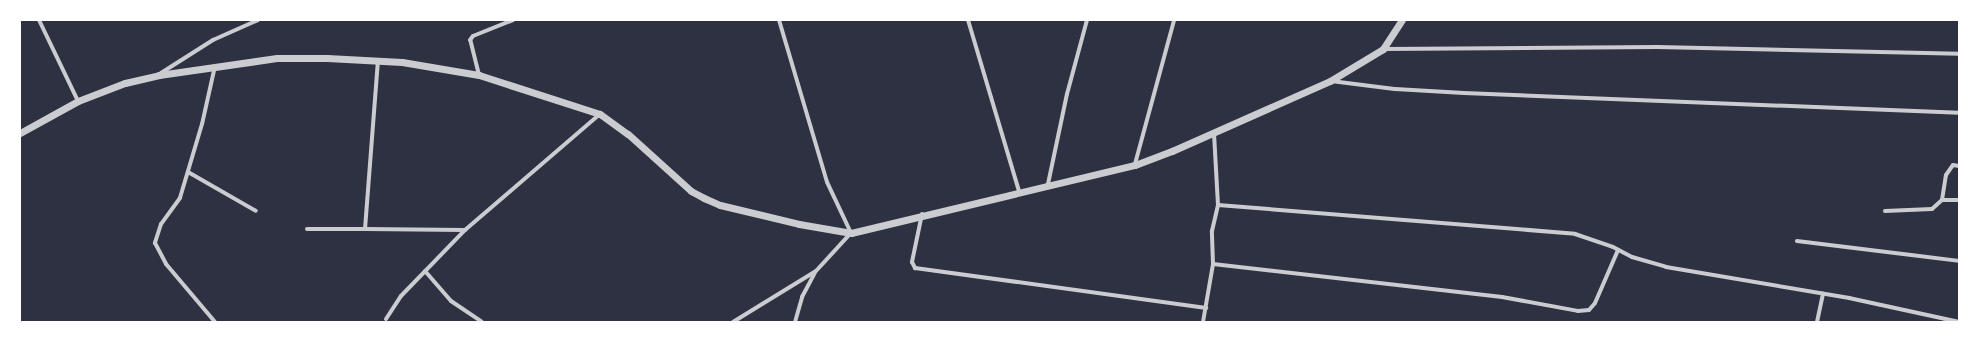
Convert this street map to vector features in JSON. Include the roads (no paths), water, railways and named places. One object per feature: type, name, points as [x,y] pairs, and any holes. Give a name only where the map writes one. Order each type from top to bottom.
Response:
[{"type":"street","points":[[39,20],[78,101]]},
{"type":"street","points":[[159,75],[213,40],[258,20]]},
{"type":"street","points":[[479,74],[470,40],[473,36],[513,20]]},
{"type":"street","points":[[779,20],[828,182],[851,233]]},
{"type":"street","points":[[968,20],[1019,191]]},
{"type":"street","points":[[1048,184],[1067,94],[1087,20]]},
{"type":"street","points":[[1135,165],[1174,20]]},
{"type":"street","points":[[20,134],[78,101],[125,83],[159,75],[215,66],[283,58],[378,60],[479,74],[600,114],[628,134],[691,191],[704,198],[720,204],[792,222],[851,233],[922,214],[1135,165],[1214,134],[1330,81],[1383,49],[1402,20]]},
{"type":"street","points":[[1383,49],[1657,47],[1959,54]]},
{"type":"street","points":[[365,229],[378,60]]},
{"type":"street","points":[[215,66],[180,198],[161,224],[156,243],[166,264],[216,322]]},
{"type":"street","points":[[1330,81],[1402,90],[1959,114]]},
{"type":"street","points":[[386,318],[401,296],[465,230],[600,114]]},
{"type":"street","points":[[1203,322],[1213,264],[1212,231],[1218,205],[1214,134]]},
{"type":"street","points":[[1885,211],[1922,212],[1932,209],[1942,200],[1946,175],[1953,165],[1959,166]]},
{"type":"street","points":[[188,172],[256,211]]},
{"type":"street","points":[[1942,200],[1959,200]]},
{"type":"street","points":[[1218,205],[1575,234],[1618,250],[1632,258],[1666,267],[1823,294],[1959,322]]},
{"type":"street","points":[[922,214],[912,262],[916,268],[1206,308]]},
{"type":"street","points":[[307,229],[465,230]]},
{"type":"street","points":[[795,322],[802,297],[816,271],[851,233]]},
{"type":"street","points":[[1797,241],[1959,261]]},
{"type":"street","points":[[1213,264],[1502,297],[1578,311],[1589,310],[1595,303],[1618,250]]},
{"type":"street","points":[[425,271],[451,301],[482,322]]},
{"type":"street","points":[[733,322],[816,271]]},
{"type":"street","points":[[1817,322],[1823,294]]}]
